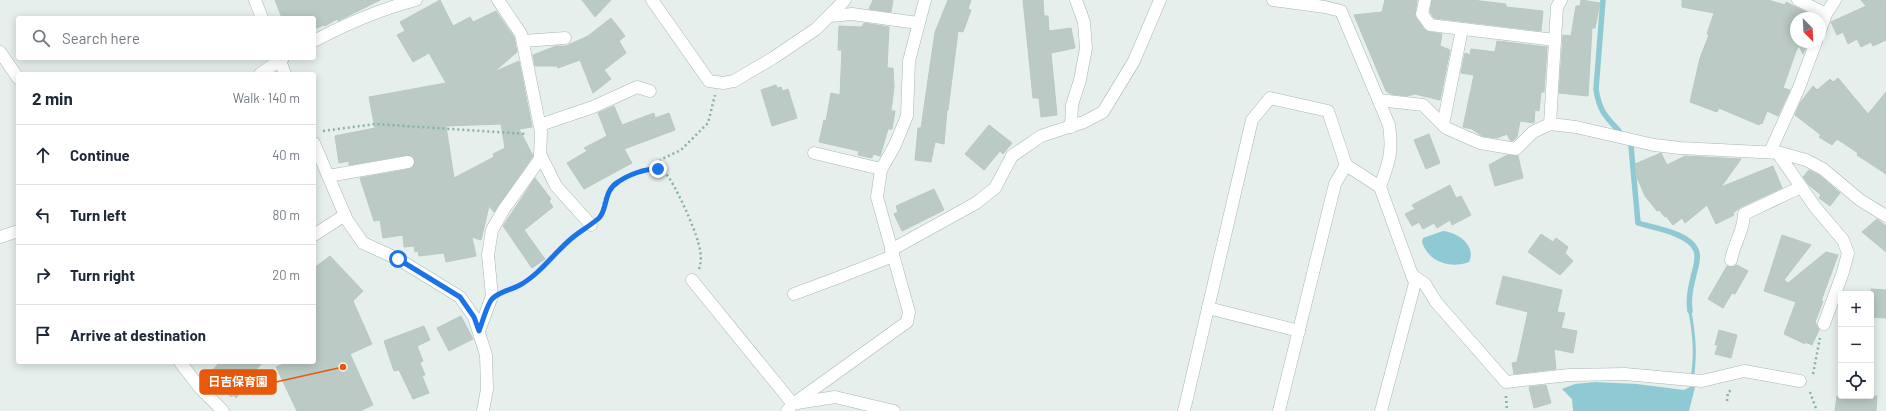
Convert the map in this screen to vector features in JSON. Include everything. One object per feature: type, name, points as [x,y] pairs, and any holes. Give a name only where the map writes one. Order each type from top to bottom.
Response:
[{"type":"street","points":[[255,0],[261,16]]},
{"type":"street","points":[[316,40],[337,29],[400,4],[416,0]]},
{"type":"street","points":[[479,331],[492,296],[488,255],[492,230],[504,209],[540,159],[541,130],[523,41],[519,30],[498,0]]},
{"type":"street","points":[[652,0],[709,81],[719,82],[734,81],[773,58],[816,29],[845,0]]},
{"type":"street","points":[[790,407],[907,322],[909,312],[877,197],[882,169],[895,145],[907,116],[909,61],[925,0]]},
{"type":"street","points":[[1070,127],[1072,105],[1080,80],[1086,48],[1084,22],[1076,0]]},
{"type":"street","points":[[794,294],[837,278],[892,253],[976,203],[995,188],[1012,156],[1041,136],[1084,122],[1103,112],[1134,61],[1160,0]]},
{"type":"street","points":[[1273,0],[1325,7],[1339,5],[1389,125],[1391,139],[1390,158],[1380,187]]},
{"type":"street","points":[[1425,0],[1422,14],[1430,25],[1555,40]]},
{"type":"street","points":[[1550,124],[1557,7],[1561,0]]},
{"type":"street","points":[[1798,0],[1822,12]]},
{"type":"street","points":[[1826,14],[1835,0]]},
{"type":"street","points":[[830,16],[852,14],[918,23]]},
{"type":"street","points":[[1443,125],[1462,29]]},
{"type":"street","points":[[523,41],[565,38]]},
{"type":"street","points":[[1773,152],[1814,48]]},
{"type":"street","points":[[0,52],[16,75]]},
{"type":"street","points":[[263,72],[279,60]]},
{"type":"street","points":[[280,60],[284,72]]},
{"type":"street","points":[[541,130],[637,87],[650,92]]},
{"type":"street","points":[[1184,411],[1252,120],[1270,98],[1328,111],[1346,165],[1380,187],[1412,275],[1414,283],[1380,411]]},
{"type":"street","points":[[1379,100],[1423,105],[1443,125],[1480,143],[1516,149],[1533,132],[1550,124],[1576,127],[1654,146],[1773,152],[1806,160],[1823,169],[1860,200],[1886,216]]},
{"type":"street","points":[[316,148],[344,215],[363,242],[398,259],[460,297],[474,317],[486,355],[487,388],[483,411]]},
{"type":"street","points":[[1773,152],[1815,207],[1843,240],[1848,254],[1824,324]]},
{"type":"street","points":[[814,153],[882,169]]},
{"type":"street","points":[[540,154],[556,186],[591,225]]},
{"type":"street","points":[[328,176],[408,162]]},
{"type":"street","points":[[1279,411],[1335,184],[1346,165]]},
{"type":"street","points":[[1730,260],[1733,248],[1742,230],[1744,214],[1801,187]]},
{"type":"street","points":[[316,234],[344,215]]},
{"type":"street","points":[[0,237],[16,232]]},
{"type":"street","points":[[1412,275],[1425,284],[1441,307],[1506,382],[1569,375],[1625,374],[1702,381],[1744,372],[1808,381]]},
{"type":"street","points":[[692,280],[790,407]]},
{"type":"street","points":[[1208,308],[1299,331]]},
{"type":"street","points":[[182,364],[200,388],[223,411]]},
{"type":"street","points":[[790,407],[835,398],[894,411]]},
{"type":"path","points":[[491,299],[505,290],[520,285],[535,274],[573,236],[591,225],[600,217],[607,193],[617,182],[652,168],[662,159],[682,150],[708,123],[719,82]]},
{"type":"path","points":[[321,132],[375,124],[541,130]]},
{"type":"path","points":[[652,168],[658,169],[666,174],[684,205],[698,241],[701,261],[692,280]]},
{"type":"path","points":[[1817,411],[1810,392],[1808,381],[1824,324]]},
{"type":"path","points":[[1808,381],[1810,392]]},
{"type":"water","points":[[1443,231],[1454,234],[1468,245],[1471,256],[1469,262],[1455,265],[1448,264],[1429,255],[1422,242],[1423,238]]},
{"type":"water","points":[[1687,303],[1690,303],[1695,340],[1696,358],[1694,378],[1691,377],[1693,357]]},
{"type":"water","points":[[1595,382],[1637,384],[1684,390],[1690,387],[1695,387],[1689,411],[1573,411],[1572,399],[1562,389],[1575,384]]},
{"type":"building","points":[[275,0],[380,0],[338,21],[337,19],[325,26],[324,25],[316,28],[316,16],[281,16]]},
{"type":"building","points":[[440,0],[453,26],[470,17],[473,22],[496,11],[514,37],[517,52],[494,72],[519,61],[532,127],[519,129],[533,156],[494,212],[489,206],[481,240],[472,237],[476,256],[446,262],[444,253],[419,256],[418,251],[415,252],[414,246],[404,247],[403,235],[383,238],[380,220],[374,221],[360,178],[410,169],[415,164],[413,157],[407,155],[349,165],[349,161],[339,163],[335,136],[375,128],[369,97],[446,83],[429,53],[413,62],[397,35],[405,31],[400,22]],"holes":[[[501,124],[505,148],[493,154],[494,157],[454,178],[446,126]]]},
{"type":"building","points":[[582,0],[611,0],[595,17]]},
{"type":"building","points":[[873,0],[893,0],[891,12],[869,9]]},
{"type":"building","points":[[948,0],[971,0],[968,9],[971,10],[963,32],[958,31],[947,110],[944,144],[935,142],[931,162],[915,160],[918,128],[921,128],[935,32]]},
{"type":"building","points":[[1023,0],[1043,0],[1044,16],[1048,16],[1049,31],[1071,28],[1075,48],[1051,53],[1057,115],[1041,117],[1039,98],[1033,98]]},
{"type":"building","points":[[1385,0],[1417,0],[1415,16],[1424,29],[1429,32],[1442,34],[1440,46],[1450,50],[1440,100],[1415,94],[1407,96],[1391,94],[1386,91],[1354,15],[1382,12]]},
{"type":"building","points":[[1432,0],[1472,0],[1506,4],[1506,7],[1543,11],[1541,31],[1434,18],[1430,12]]},
{"type":"building","points":[[1581,0],[1600,3],[1595,28],[1592,28],[1588,96],[1559,93],[1563,35],[1571,36],[1576,6],[1580,6]]},
{"type":"building","points":[[1682,0],[1768,0],[1785,5],[1786,2],[1805,12],[1790,12],[1790,48],[1798,48],[1783,88],[1790,90],[1778,116],[1767,111],[1762,124],[1760,123],[1759,125],[1719,108],[1717,112],[1690,102],[1700,58],[1709,35],[1707,34],[1714,13],[1682,7]]},
{"type":"building","points":[[1861,0],[1886,0],[1886,40],[1873,46],[1871,42],[1861,47],[1857,39],[1848,44],[1843,32],[1837,35],[1831,22],[1866,6]]},
{"type":"building","points":[[611,18],[625,36],[619,41],[626,53],[604,70],[611,79],[593,93],[580,60],[558,68],[557,66],[535,66],[533,55],[556,46],[566,46],[588,36]]},
{"type":"building","points":[[864,23],[889,27],[887,68],[893,68],[894,87],[891,111],[895,111],[892,129],[888,129],[880,156],[873,154],[872,158],[858,155],[859,151],[819,142],[824,120],[826,121],[831,93],[840,95],[842,50],[838,50],[839,26],[862,27]]},
{"type":"building","points":[[1497,41],[1547,47],[1544,92],[1541,92],[1539,111],[1535,110],[1534,123],[1520,121],[1517,137],[1513,141],[1510,140],[1507,134],[1497,138],[1482,136],[1472,129],[1463,127],[1474,75],[1461,73],[1465,53],[1470,55],[1471,49],[1495,52]]},
{"type":"building","points":[[1800,48],[1806,48],[1803,54]]},
{"type":"building","points":[[1838,78],[1868,114],[1886,92],[1886,174],[1857,155],[1858,153],[1837,139],[1832,145],[1819,137],[1821,135],[1795,115],[1800,103],[1813,86],[1817,90],[1830,79],[1833,82]]},
{"type":"building","points":[[776,85],[777,88],[781,87],[783,91],[788,89],[797,118],[772,126],[761,90]]},
{"type":"building","points":[[614,106],[622,125],[654,113],[655,118],[669,113],[675,130],[624,149],[632,163],[584,189],[567,163],[587,151],[584,148],[607,136],[598,113]]},
{"type":"building","points":[[989,125],[1012,143],[1003,154],[1000,151],[984,170],[965,154]]},
{"type":"building","points":[[1429,134],[1440,163],[1426,169],[1414,140]]},
{"type":"building","points":[[1661,153],[1667,165],[1685,156],[1741,159],[1721,187],[1773,166],[1782,188],[1741,207],[1733,213],[1734,215],[1716,224],[1707,205],[1685,223],[1682,218],[1673,225],[1666,216],[1665,217],[1659,210],[1657,211],[1645,196],[1636,175],[1635,164]]},
{"type":"building","points":[[1507,155],[1518,156],[1523,178],[1495,186],[1489,165]]},
{"type":"building","points":[[1809,170],[1819,175],[1840,193],[1830,206],[1819,198],[1821,195],[1809,185],[1803,177]]},
{"type":"building","points":[[535,178],[551,199],[549,201],[553,207],[524,230],[545,259],[532,268],[503,226]]},
{"type":"building","points":[[1450,185],[1456,198],[1461,196],[1471,215],[1452,225],[1450,220],[1437,228],[1434,223],[1423,229],[1419,222],[1412,226],[1405,214],[1415,209],[1412,205]]},
{"type":"building","points":[[934,189],[944,210],[902,231],[894,214],[898,212],[896,206]]},
{"type":"building","points":[[1877,219],[1886,226],[1886,252],[1862,232]]},
{"type":"building","points":[[1541,234],[1553,242],[1556,238],[1568,247],[1565,253],[1573,261],[1560,275],[1528,252]]},
{"type":"building","points":[[1782,235],[1811,245],[1784,280],[1788,283],[1826,252],[1838,255],[1821,301],[1823,301],[1815,322],[1819,330],[1812,345],[1805,342],[1805,344],[1784,334],[1796,302],[1764,291]]},
{"type":"building","points":[[330,256],[363,291],[353,301],[372,344],[350,354],[373,405],[360,411],[297,411],[276,367],[284,364],[316,364],[316,266]]},
{"type":"building","points":[[1737,265],[1748,271],[1735,294],[1732,293],[1723,308],[1708,299],[1727,266],[1733,267]]},
{"type":"building","points":[[1503,276],[1562,290],[1557,312],[1565,313],[1561,328],[1577,331],[1573,353],[1554,349],[1556,369],[1514,374],[1512,363],[1517,362],[1528,312],[1496,304]]},
{"type":"building","points":[[1871,289],[1886,290],[1886,318],[1874,317],[1874,291],[1871,291]]},
{"type":"building","points":[[461,316],[473,339],[449,351],[437,328]]},
{"type":"building","points":[[424,326],[430,340],[417,346],[423,361],[420,363],[425,375],[422,376],[429,393],[413,399],[399,370],[394,371],[384,341]]},
{"type":"building","points":[[1719,330],[1737,335],[1731,358],[1715,354],[1718,345],[1715,345]]},
{"type":"building","points":[[218,364],[261,364],[245,382],[248,384],[236,398],[234,395],[231,397],[220,387],[218,389],[206,377]]},
{"type":"building","points":[[1546,385],[1551,403],[1534,408],[1529,387]]},
{"type":"building","points":[[1837,396],[1838,399],[1874,399],[1874,396],[1877,396],[1876,411],[1835,411]]},
{"type":"waterway","points":[[1603,0],[1596,89],[1603,112],[1619,131]]},
{"type":"waterway","points":[[1631,146],[1638,223],[1679,235],[1692,244],[1696,250],[1697,259],[1689,301],[1690,311]]},
{"type":"place","name":"日吉保育園","points":[[343,367]]},
{"type":"route","points":[[398,259],[439,286],[460,297],[474,317],[479,331],[491,299],[505,290],[520,285],[535,274],[553,254],[573,236],[587,229],[600,217],[607,193],[617,182],[652,168],[658,169]]}]
